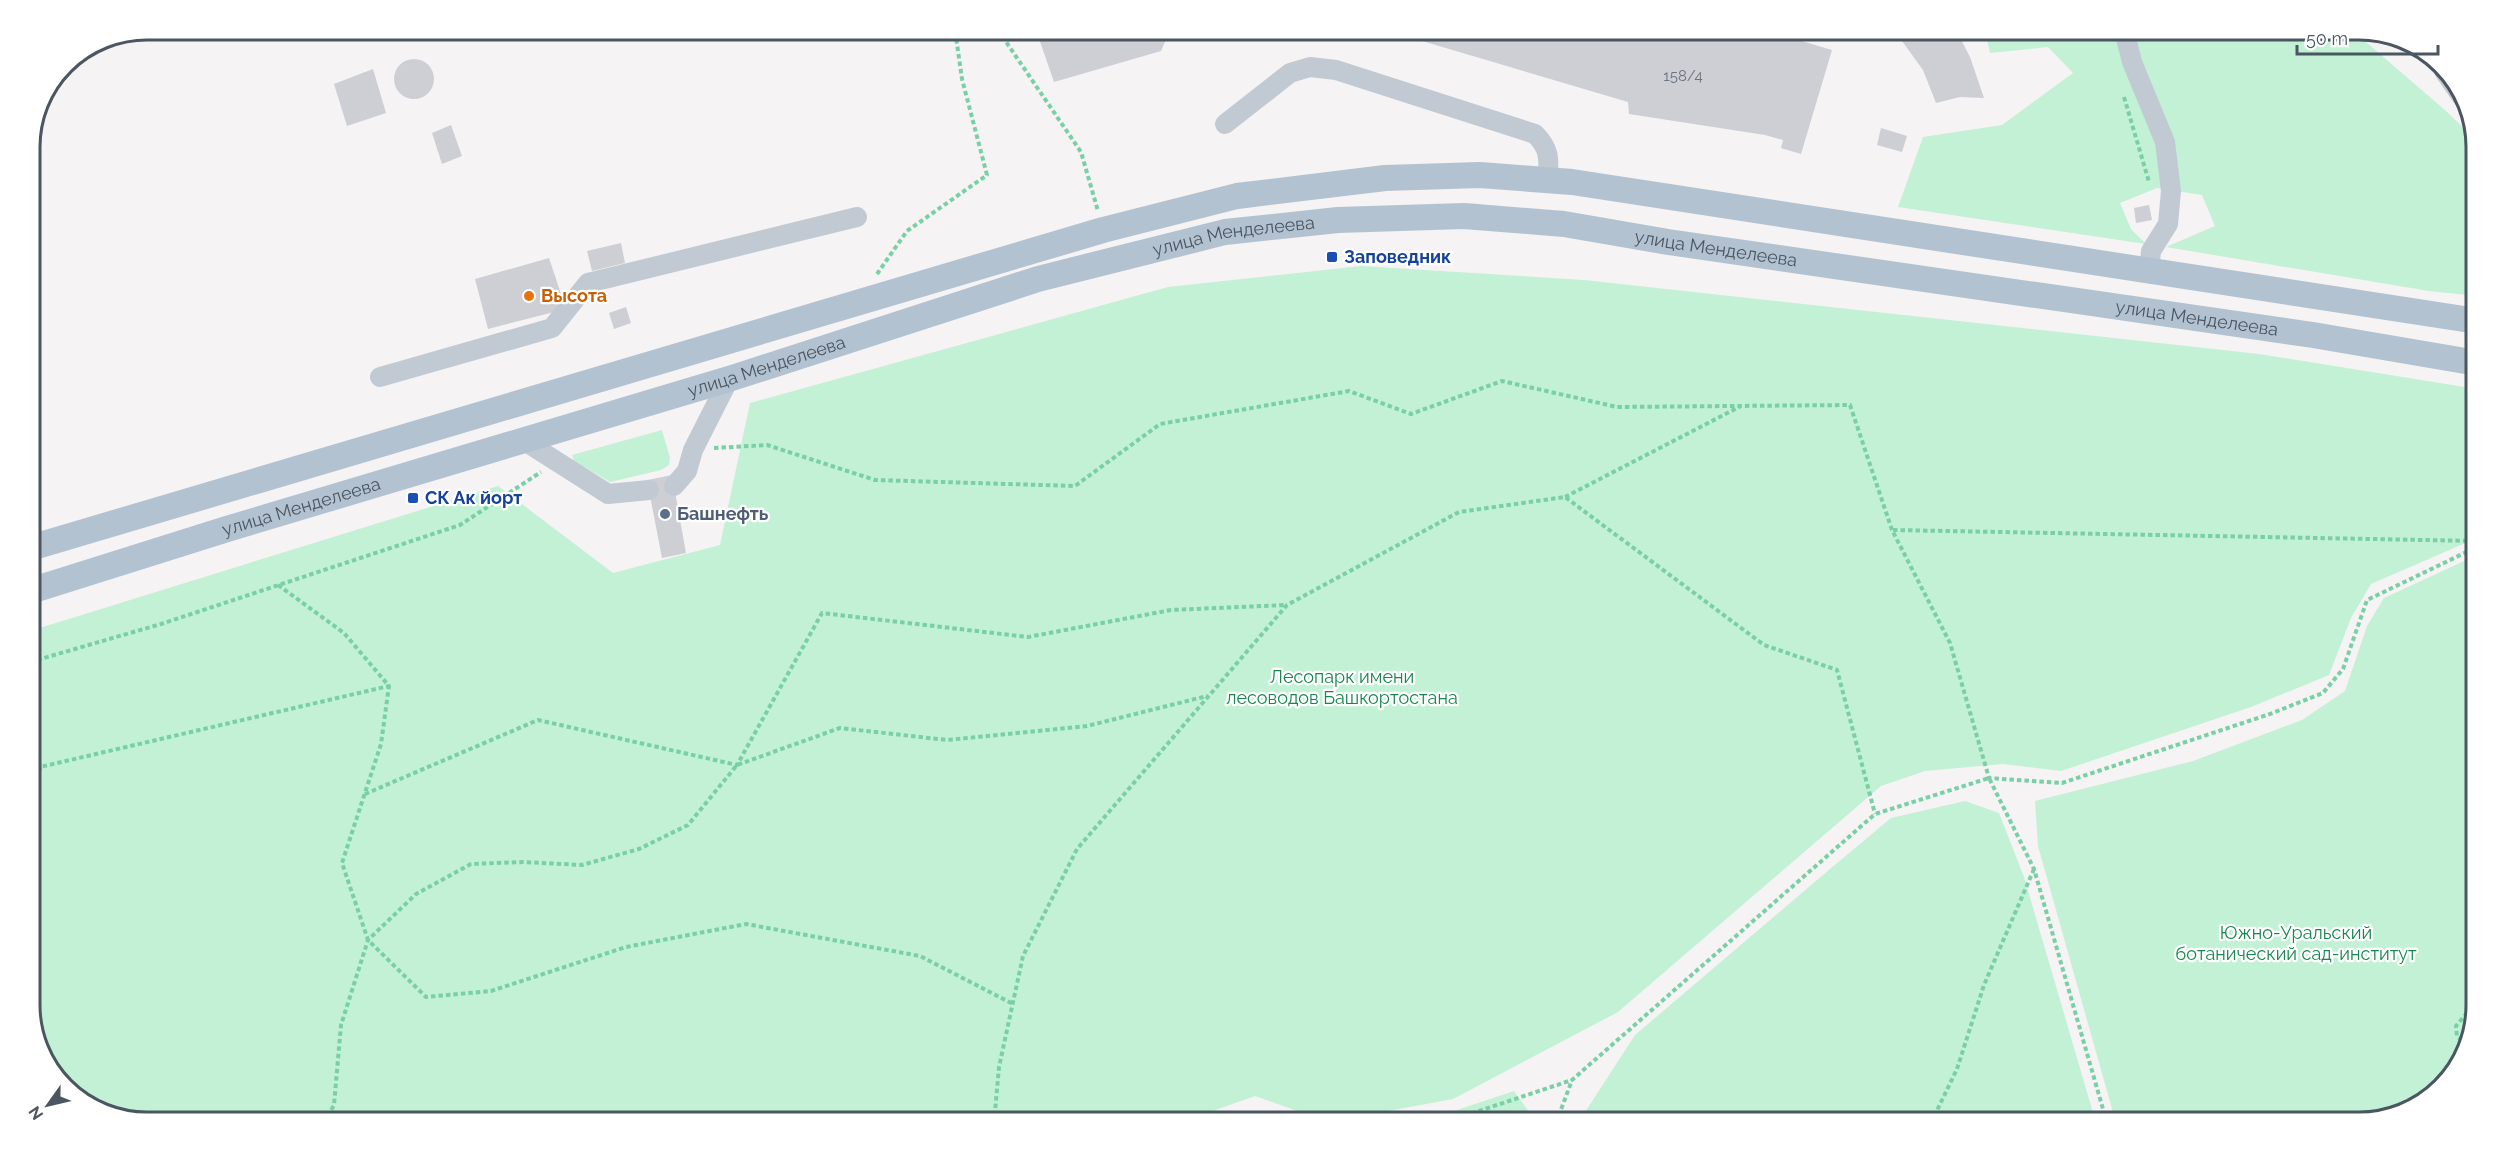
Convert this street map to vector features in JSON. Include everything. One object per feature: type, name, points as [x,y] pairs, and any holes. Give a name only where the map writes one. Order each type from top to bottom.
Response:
[{"type":"main road","name":"улица Менделеева","points":[[41,545],[1104,230],[1237,196],[1385,178],[1480,175],[1548,180],[1767,211],[2466,319]]},
{"type":"main road","name":"улица Менделеева","points":[[41,588],[729,379],[1038,279],[1225,232],[1338,220],[1464,216],[1564,224],[1668,242],[2313,335],[2466,361]]},
{"type":"street","points":[[2127,40],[2132,62],[2165,142],[2170,191],[2168,224],[2151,251],[2149,270]]},
{"type":"street","points":[[1225,124],[1290,73],[1310,67],[1336,70],[1534,134],[1545,144],[1549,161],[1548,180]]},
{"type":"street","points":[[380,377],[552,328],[588,283],[857,217]]},
{"type":"street","points":[[674,486],[687,471],[693,450],[729,379]]},
{"type":"street","points":[[523,440],[608,494],[649,490]]},
{"type":"path","points":[[882,279],[871,282],[907,231],[987,175],[962,79],[957,41]]},
{"type":"path","points":[[1005,41],[1081,152],[1104,230]]},
{"type":"path","points":[[2122,87],[2150,184]]},
{"type":"path","points":[[693,450],[767,445],[875,480],[1075,486],[1160,424],[1349,391],[1411,414],[1502,381],[1617,407],[1850,405],[1892,530],[1950,643],[1989,778],[2034,869],[2104,1112]]},
{"type":"path","points":[[994,1112],[999,1067],[1023,956],[1077,849],[1287,605],[1459,512],[1565,497],[1742,406]]},
{"type":"path","points":[[41,659],[161,624],[460,525],[557,461]]},
{"type":"path","points":[[1565,497],[1764,645],[1837,670],[1875,814]]},
{"type":"path","points":[[1892,530],[2466,541]]},
{"type":"path","points":[[1476,1112],[1572,1080],[1875,814],[1989,778],[2062,783],[2270,714],[2323,693],[2343,669],[2367,600],[2466,552]]},
{"type":"path","points":[[278,585],[344,633],[389,686],[381,744],[342,863],[368,940],[426,998],[491,991],[626,947],[747,924],[920,956],[1012,1004]]},
{"type":"path","points":[[330,1112],[334,1105],[340,1025],[368,940],[416,894],[471,864],[524,862],[582,865],[639,849],[688,825],[737,765],[822,614],[1028,638],[1171,610],[1287,605]]},
{"type":"path","points":[[41,767],[389,686]]},
{"type":"path","points":[[364,794],[538,720],[737,765],[840,728],[947,740],[1087,726],[1208,696]]},
{"type":"path","points":[[1937,1112],[1958,1070],[1984,985],[2034,869]]},
{"type":"path","points":[[2461,1039],[2457,1037],[2456,1026],[2466,1014]]},
{"type":"path","points":[[1560,1112],[1572,1080]]},
{"type":"green space","points":[[1987,40],[2365,41],[2464,129],[2466,295],[2429,291],[2166,247],[2215,226],[2202,195],[2157,188],[2120,203],[2131,229],[2146,244],[1898,207],[1923,137],[2002,125],[2073,73],[2048,47],[1990,53]]},
{"type":"green space","name":"Лесопарк имени лесоводов Башкортостана","points":[[1361,266],[1584,280],[2259,354],[2466,387],[2466,543],[2371,584],[2351,618],[2329,675],[2251,707],[2061,771],[2003,764],[1925,771],[1881,786],[1618,1012],[1453,1099],[1382,1112],[1300,1112],[1255,1096],[1210,1112],[141,1112],[120,1109],[94,1098],[78,1086],[78,1075],[67,1075],[46,1040],[41,1012],[41,628],[498,486],[613,573],[720,545],[750,403],[1168,287]]},
{"type":"green space","points":[[662,430],[670,458],[669,465],[661,470],[610,482],[574,461],[572,455]]},
{"type":"green space","name":"Южно-Уральский ботанический сад-институт","points":[[2466,560],[2466,1019],[2461,1040],[2452,1059],[2440,1076],[2419,1094],[2400,1104],[2373,1112],[2113,1112],[2038,846],[2035,801],[2193,761],[2302,720],[2345,691],[2367,626],[2384,598]]},
{"type":"green space","points":[[1965,801],[1999,813],[2024,877],[2093,1112],[1585,1112],[1635,1035],[1891,818]]},
{"type":"green space","points":[[1514,1091],[1529,1112],[1451,1112]]},
{"type":"building","points":[[1420,40],[1799,40],[1832,50],[1801,154],[1781,148],[1783,140],[1765,135],[1629,114],[1628,102]]},
{"type":"building","points":[[1901,40],[1961,40],[1970,57],[1984,98],[1960,97],[1936,103],[1923,70]]},
{"type":"building","points":[[1040,41],[1165,41],[1161,51],[1054,82]]},
{"type":"building","points":[[414,59],[422,60],[428,65],[433,71],[433,87],[428,93],[422,98],[414,99],[406,98],[400,93],[395,87],[394,79],[395,71],[400,65],[406,60]]},
{"type":"building","points":[[373,69],[386,113],[347,126],[334,84]]},
{"type":"building","points":[[451,125],[462,156],[442,164],[432,133]]},
{"type":"building","points":[[1881,128],[1907,136],[1902,152],[1877,145]]},
{"type":"building","points":[[2149,205],[2152,220],[2136,223],[2134,208]]},
{"type":"building","points":[[621,243],[625,263],[592,271],[587,251]]},
{"type":"building","points":[[549,258],[566,309],[488,329],[475,279]]},
{"type":"building","points":[[626,307],[631,323],[614,329],[609,313]]},
{"type":"building","points":[[672,475],[686,553],[662,558],[647,480]]},
{"type":"place","name":"Заповедник","points":[[1332,257]]},
{"type":"place","name":"Высота","points":[[529,296]]},
{"type":"place","name":"СК Ак йорт","points":[[413,498]]},
{"type":"place","name":"Башнефть","points":[[665,514]]}]
